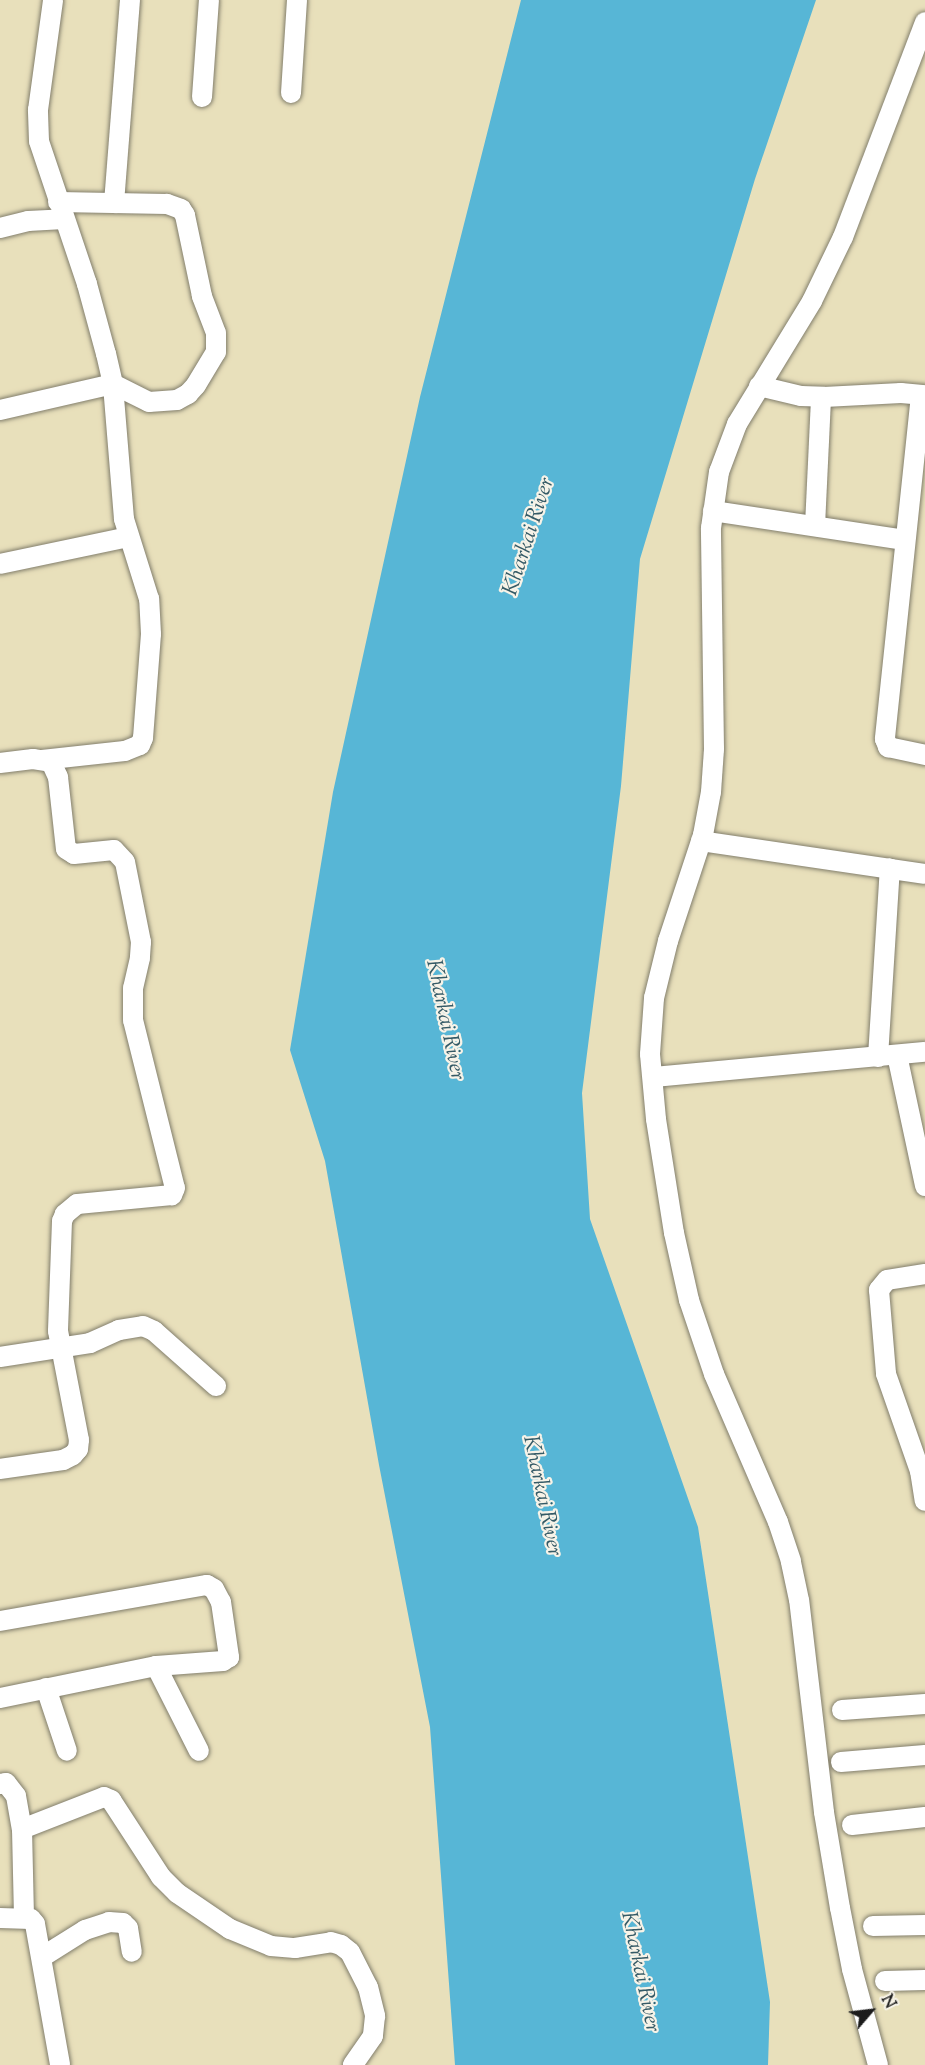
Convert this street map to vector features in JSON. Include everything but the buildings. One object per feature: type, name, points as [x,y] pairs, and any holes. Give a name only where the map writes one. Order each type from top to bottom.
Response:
[{"type":"street","points":[[0,763],[125,751],[140,745],[143,738],[151,634],[149,599],[128,537],[112,384],[99,323],[39,141],[37,124],[53,0]]},
{"type":"street","points":[[114,203],[130,0]]},
{"type":"street","points":[[202,97],[209,0]]},
{"type":"street","points":[[291,93],[297,0]]},
{"type":"street","points":[[878,2065],[852,1969],[840,1908],[824,1812],[799,1600],[791,1561],[778,1522],[714,1374],[689,1300],[674,1233],[650,1054],[654,998],[668,941],[701,841],[711,792],[714,749],[711,528],[718,472],[737,424],[812,301],[843,237],[925,22]]},
{"type":"street","points":[[0,228],[61,210],[114,203],[167,204],[181,209],[185,215],[202,296],[217,342],[212,362],[196,386],[177,400],[149,402],[112,384],[0,411]]},
{"type":"street","points":[[759,386],[801,396],[901,393],[923,395],[917,506],[905,540],[885,739],[888,747],[925,755]]},
{"type":"street","points":[[815,526],[821,397]]},
{"type":"street","points":[[713,511],[905,540]]},
{"type":"street","points":[[0,564],[128,537]]},
{"type":"street","points":[[0,1469],[63,1460],[73,1455],[78,1449],[79,1440],[60,1347],[57,1315],[62,1221],[65,1214],[77,1204],[172,1195],[175,1188],[134,1020],[133,988],[141,942],[124,862],[114,850],[74,854],[66,849],[58,777],[51,762],[42,760]]},
{"type":"street","points":[[701,841],[925,874]]},
{"type":"street","points":[[890,868],[887,1056],[925,1189]]},
{"type":"street","points":[[653,1077],[925,1052]]},
{"type":"street","points":[[925,1274],[887,1280],[879,1290],[886,1374],[923,1478],[925,1502]]},
{"type":"street","points":[[0,1356],[90,1343],[119,1330],[143,1326],[154,1331],[216,1386]]},
{"type":"street","points":[[0,1621],[207,1585],[214,1588],[221,1602],[230,1657],[223,1661],[156,1666],[0,1698]]},
{"type":"street","points":[[156,1666],[199,1751]]},
{"type":"street","points":[[46,1688],[68,1751]]},
{"type":"street","points":[[842,1710],[925,1704]]},
{"type":"street","points":[[841,1762],[925,1755]]},
{"type":"street","points":[[0,1784],[6,1783],[16,1796],[22,1829],[24,1918]]},
{"type":"street","points":[[22,1829],[104,1797],[111,1800],[161,1877],[177,1893],[230,1929],[271,1946],[295,1948],[331,1942],[341,1945],[350,1952],[368,1987],[375,2016],[373,2036],[353,2065]]},
{"type":"street","points":[[852,1825],[925,1817]]},
{"type":"street","points":[[0,1918],[31,1919],[36,1924],[60,2065]]},
{"type":"street","points":[[42,1957],[85,1930],[110,1922],[123,1923],[128,1928],[132,1953]]},
{"type":"street","points":[[873,1926],[925,1925]]},
{"type":"street","points":[[885,1981],[925,1980]]},
{"type":"water","name":"Kharkai River","points":[[521,0],[816,0],[755,179],[640,559],[621,786],[582,1093],[590,1219],[698,1527],[770,2002],[768,2065],[455,2065],[430,1727],[379,1465],[325,1161],[290,1050],[333,792],[420,397]]}]
